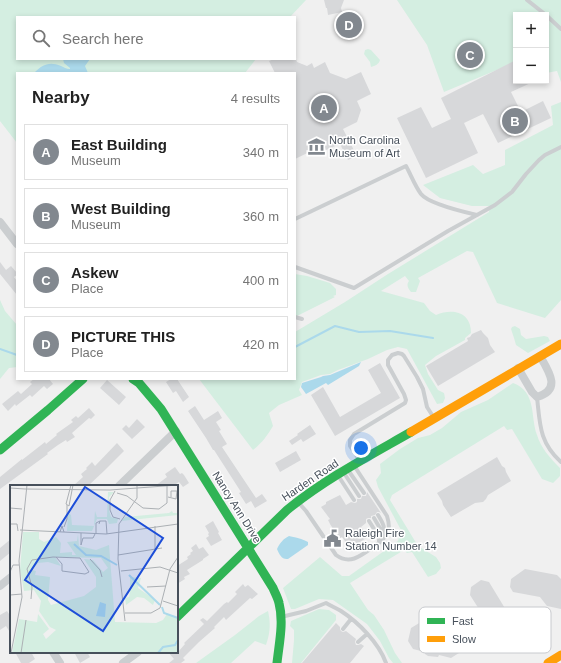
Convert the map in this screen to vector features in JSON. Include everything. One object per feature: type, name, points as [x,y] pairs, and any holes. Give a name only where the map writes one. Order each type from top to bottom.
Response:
[{"type":"street","points":[[0,222],[16,243]]},
{"type":"street","name":"Harden Road","points":[[178,616],[248,547],[298,501],[348,468],[561,344]]},
{"type":"street","points":[[518,368],[532,392],[537,397],[549,393],[554,387],[554,380],[540,356]]},
{"type":"street","points":[[0,450],[82,380]]},
{"type":"street","name":"Nancy Ann Drive","points":[[134,380],[161,409],[176,431],[273,588],[281,618],[277,663]]},
{"type":"street","points":[[120,485],[176,431]]},
{"type":"street","points":[[0,586],[10,581]]},
{"type":"street","points":[[54,653],[60,663]]},
{"type":"street","points":[[123,663],[137,653]]},
{"type":"street","points":[[548,663],[561,655]]},
{"type":"lane","points":[[526,0],[542,12]]},
{"type":"lane","points":[[549,18],[561,28]]},
{"type":"lane","points":[[296,267],[354,288],[506,198],[539,160],[561,147]]},
{"type":"lane","points":[[296,219],[406,166],[422,195],[429,200],[462,212],[477,215]]},
{"type":"lane","points":[[296,317],[302,319]]},
{"type":"lane","points":[[354,500],[348,468],[350,440],[354,434],[405,403],[406,400],[388,365],[388,360],[392,355],[398,353],[402,354],[408,361],[423,389],[427,407],[434,418]]},
{"type":"lane","points":[[537,397],[540,427],[543,436],[550,451],[561,462]]},
{"type":"lane","points":[[348,468],[364,493]]},
{"type":"lane","points":[[348,468],[359,496]]},
{"type":"lane","points":[[298,501],[336,555],[340,558],[351,560],[379,543],[386,537],[388,531],[390,524],[388,516],[348,468]]},
{"type":"lane","points":[[376,517],[381,530],[381,539],[379,543]]},
{"type":"lane","points":[[369,521],[378,537],[379,543]]},
{"type":"lane","points":[[281,618],[326,604],[340,610],[362,628],[374,642],[386,663]]},
{"type":"lane","points":[[343,629],[351,619]]},
{"type":"lane","points":[[358,642],[367,634]]},
{"type":"green space","points":[[0,0],[306,0],[291,16],[16,16],[16,60],[255,60],[246,72],[16,72],[16,142],[0,121]]},
{"type":"green space","points":[[397,0],[561,0],[561,82],[557,71],[549,72],[549,12],[513,12],[513,63],[444,92],[427,45]]},
{"type":"green space","points":[[365,50],[371,50],[380,60],[377,65],[371,67],[370,62],[364,54]]},
{"type":"green space","points":[[561,102],[561,300],[545,318],[497,303],[473,252],[467,251],[418,278],[420,281],[416,292],[410,291],[408,288],[409,281],[405,276],[381,291],[424,303],[430,311],[436,315],[455,312],[464,316],[468,320],[470,326],[471,333],[465,338],[465,340],[436,356],[425,365],[428,374],[438,390],[444,393],[445,398],[443,403],[437,404],[407,349],[398,347],[387,350],[330,374],[321,375],[302,382],[299,390],[302,395],[279,405],[269,413],[273,426],[259,445],[253,450],[200,380],[296,380],[296,331],[489,212],[490,206],[472,206],[440,198],[423,185],[473,165],[483,174],[505,165],[505,150],[553,125],[551,106]]},
{"type":"green space","points":[[296,274],[330,283],[336,289],[336,295],[333,296],[335,297],[296,316]]},
{"type":"green space","points":[[0,300],[5,311],[16,324],[16,367],[9,368],[0,379]]},
{"type":"green space","points":[[515,326],[520,329],[521,335],[526,339],[544,336],[548,337],[550,341],[528,353],[516,345],[511,329]]},
{"type":"green space","points":[[513,383],[521,387],[526,392],[531,405],[535,428],[539,440],[546,453],[560,468],[560,476],[553,483],[542,479],[512,429],[507,430],[504,426],[392,495],[390,500],[418,546],[436,557],[441,568],[436,574],[428,577],[412,552],[407,553],[404,550],[350,583],[368,610],[374,615],[384,630],[395,653],[402,663],[393,663],[380,641],[367,624],[333,600],[319,599],[295,609],[291,609],[283,588],[320,557],[342,576],[349,576],[398,541],[401,530],[378,487],[376,480],[381,473],[380,464],[418,438],[430,435],[442,428],[461,412],[488,400]]},
{"type":"green space","points":[[319,609],[329,610],[336,615],[336,620],[301,663],[292,663],[294,630],[290,626],[291,621]]},
{"type":"green space","points":[[268,611],[270,628],[266,645],[255,641],[231,663],[196,663],[259,616]]},
{"type":"water","points":[[63,60],[89,60],[85,66],[88,72],[35,72],[43,66],[49,64],[70,69],[64,63]]},
{"type":"water","points":[[361,362],[359,366],[328,385],[326,383],[306,394],[301,387],[302,383],[330,375]]},
{"type":"water","points":[[289,536],[306,541],[308,542],[308,545],[288,559],[284,559],[277,549],[282,541]]},
{"type":"building","points":[[324,0],[344,0],[341,8],[342,12],[328,15]]},
{"type":"building","points":[[296,59],[297,62],[307,66],[312,63],[314,68],[325,62],[330,73],[346,79],[361,72],[371,94],[357,101],[361,110],[357,122],[343,129],[357,156],[348,160],[340,144],[326,150],[324,145],[296,159],[296,72],[274,72],[269,61]]},
{"type":"building","points":[[513,62],[513,84],[528,84],[511,92],[521,112],[543,101],[551,118],[498,143],[483,114],[464,123],[478,153],[426,178],[397,118],[421,107],[432,128],[451,119],[441,98]]},
{"type":"building","points":[[0,262],[6,270],[11,266],[16,272],[16,276],[14,277],[16,280],[16,294],[0,274]]},
{"type":"building","points":[[481,330],[488,338],[490,345],[495,352],[438,386],[426,366],[468,341],[467,338]]},
{"type":"building","points":[[380,363],[400,398],[335,436],[311,395],[323,387],[340,417],[381,393],[368,370]]},
{"type":"building","points":[[33,380],[50,380],[53,384],[47,389],[44,386],[32,397],[30,395],[16,406],[15,404],[8,411],[2,404],[18,391],[21,394],[32,384],[30,382]]},
{"type":"building","points":[[107,380],[126,397],[119,405],[100,388]]},
{"type":"building","points":[[169,380],[178,380],[189,397],[183,402],[176,391],[173,393],[166,382]]},
{"type":"building","points":[[195,406],[204,420],[218,411],[222,418],[216,422],[221,430],[219,431],[227,444],[222,447],[256,498],[262,494],[267,501],[255,508],[251,501],[246,504],[239,493],[241,492],[188,411]]},
{"type":"building","points":[[89,408],[95,415],[91,419],[89,418],[72,433],[75,437],[58,445],[0,489],[0,477],[45,442],[46,444],[57,435],[56,434],[73,422],[71,420],[76,416],[78,418]]},
{"type":"building","points":[[137,419],[145,427],[132,439],[122,429],[126,425],[129,428]]},
{"type":"building","points":[[310,425],[316,434],[303,442],[301,439],[292,445],[289,441]]},
{"type":"building","points":[[117,443],[124,451],[89,485],[74,485],[83,477],[81,474],[92,462],[95,466]]},
{"type":"building","points":[[296,451],[301,460],[280,472],[275,463]]},
{"type":"building","points":[[497,457],[502,466],[505,468],[511,481],[488,495],[483,502],[475,503],[451,517],[437,493]]},
{"type":"building","points":[[175,467],[180,474],[182,473],[184,475],[189,483],[183,487],[179,482],[174,485],[156,485],[167,477],[165,474]]},
{"type":"building","points":[[367,492],[381,513],[377,512],[375,515],[371,516],[371,518],[366,519],[366,523],[361,527],[368,537],[350,548],[342,537],[340,538],[337,535],[328,520],[330,519],[321,507],[326,504],[326,502],[340,495],[346,505],[351,502],[355,503],[357,502],[357,499],[361,499],[362,496],[366,496]]},
{"type":"building","points":[[213,521],[222,540],[211,546],[206,538],[209,536],[209,533],[205,526]]},
{"type":"building","points":[[10,540],[10,553],[0,561],[0,548]]},
{"type":"building","points":[[196,544],[199,549],[203,547],[209,555],[187,570],[190,574],[184,577],[185,579],[178,583],[178,565],[188,559],[187,557],[193,551],[191,548]]},
{"type":"building","points":[[525,569],[557,575],[561,579],[561,609],[547,606],[540,597],[513,592],[510,587],[511,579]]},
{"type":"building","points":[[481,580],[489,582],[504,607],[478,607],[470,595],[471,587]]},
{"type":"building","points":[[243,584],[245,587],[248,585],[258,594],[252,599],[250,598],[226,620],[224,617],[214,627],[215,628],[183,658],[185,660],[181,663],[169,663],[174,659],[169,653],[178,653],[185,644],[184,643],[204,624],[200,620],[203,618],[207,621],[224,604],[227,602],[228,603],[237,594],[235,592]]},
{"type":"building","points":[[7,611],[10,616],[10,632],[6,626],[0,630],[0,615]]},
{"type":"building","points":[[336,623],[340,627],[341,631],[346,631],[356,639],[356,645],[361,644],[364,646],[350,663],[302,663]]},
{"type":"building","points":[[419,623],[419,650],[413,649],[408,641],[411,628]]},
{"type":"building","points":[[16,653],[32,653],[35,659],[29,663],[21,663]]},
{"type":"building","points":[[75,653],[88,653],[90,657],[80,663]]},
{"type":"building","points":[[459,653],[451,658],[439,655],[438,657],[428,656],[425,654]]},
{"type":"waterway","points":[[296,346],[335,326],[359,332],[390,331],[433,338]]},
{"type":"waterway","points":[[0,349],[16,355]]},
{"type":"traffic: fast","points":[[0,450],[82,380]]},
{"type":"traffic: fast","points":[[134,380],[139,383],[161,409],[273,588],[279,601],[281,618],[281,633],[277,663]]},
{"type":"traffic: fast","points":[[178,616],[287,510],[316,488],[411,432]]},
{"type":"traffic: slow","points":[[411,432],[561,344]]},
{"type":"traffic: slow","points":[[548,663],[561,655]]},
{"type":"place","name":"PICTURE THIS","points":[[349,25]]},
{"type":"place","name":"Askew","points":[[470,55]]},
{"type":"place","name":"East Building","points":[[324,108]]},
{"type":"place","name":"West Building","points":[[515,121]]},
{"type":"place","name":"North Carolina Museum of Art","points":[[316,146]]},
{"type":"place","name":"Raleigh Fire Station Number 14","points":[[332,539]]}]
